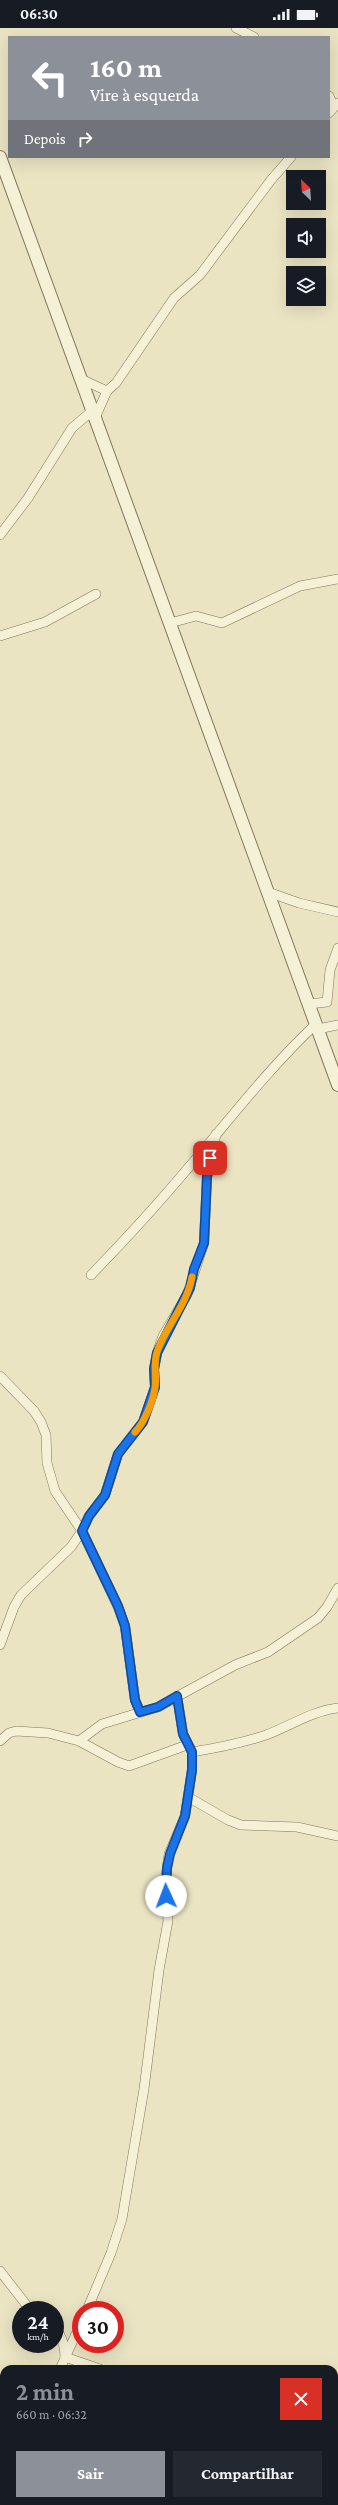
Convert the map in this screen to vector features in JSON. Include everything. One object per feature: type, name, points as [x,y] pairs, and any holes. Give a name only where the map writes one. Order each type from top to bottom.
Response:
[{"type":"street","points":[[236,28],[252,36]]},
{"type":"street","points":[[330,98],[334,108]]},
{"type":"street","points":[[0,157],[338,1085]]},
{"type":"street","points":[[0,535],[28,498],[72,428],[94,414],[107,392],[116,383],[174,298],[200,275],[271,180],[290,158]]},
{"type":"street","points":[[81,379],[107,392]]},
{"type":"street","points":[[170,623],[196,616],[222,623],[300,586],[338,579]]},
{"type":"street","points":[[0,636],[45,622],[96,594]]},
{"type":"street","points":[[268,892],[299,903],[338,912]]},
{"type":"street","points":[[309,1004],[327,1002],[330,970],[338,948]]},
{"type":"street","points":[[91,1275],[216,1134],[258,1082],[286,1051],[317,1026],[338,1025]]},
{"type":"street","points":[[0,1645],[14,1607],[21,1595],[70,1547],[82,1531],[89,1516],[105,1495],[118,1454],[143,1422],[155,1387],[154,1369],[157,1353],[190,1288],[194,1269],[204,1243],[207,1177],[216,1134]]},
{"type":"street","points":[[0,1376],[34,1411],[41,1422],[46,1436],[51,1480],[55,1491],[82,1531],[118,1606],[125,1626],[135,1700],[140,1712]]},
{"type":"street","points":[[79,1741],[102,1724],[158,1707],[235,1665],[268,1652],[318,1618],[327,1607],[338,1588]]},
{"type":"street","points":[[91,2301],[111,2253],[122,2219],[144,2089],[159,1970],[168,1921],[165,1885],[167,1868],[170,1854],[185,1816],[192,1770],[190,1748],[183,1734],[177,1696]]},
{"type":"street","points":[[0,1741],[9,1733],[48,1733],[79,1741],[118,1762],[129,1766],[190,1748],[224,1747],[259,1737],[313,1714],[338,1708]]},
{"type":"street","points":[[188,1797],[228,1820],[241,1825],[297,1827],[338,1836]]},
{"type":"street","points":[[0,2271],[23,2301]]},
{"type":"street","points":[[62,2365],[72,2343]]},
{"type":"street","points":[[64,2352],[65,2358]]},
{"type":"street","points":[[65,2358],[87,2365]]},
{"type":"slow traffic","points":[[135,1432],[143,1422],[154,1394],[154,1369],[157,1353],[163,1336],[187,1295],[192,1277]]},
{"type":"route","points":[[166,1896],[165,1885],[170,1854],[185,1816],[192,1770],[192,1752],[187,1745],[183,1734],[177,1696],[158,1707],[140,1712],[135,1700],[125,1626],[118,1606],[96,1563],[82,1531],[89,1516],[105,1495],[118,1454],[143,1422],[154,1394],[154,1369],[157,1353],[163,1336],[190,1288],[194,1269],[204,1243],[207,1177],[210,1158]]}]
